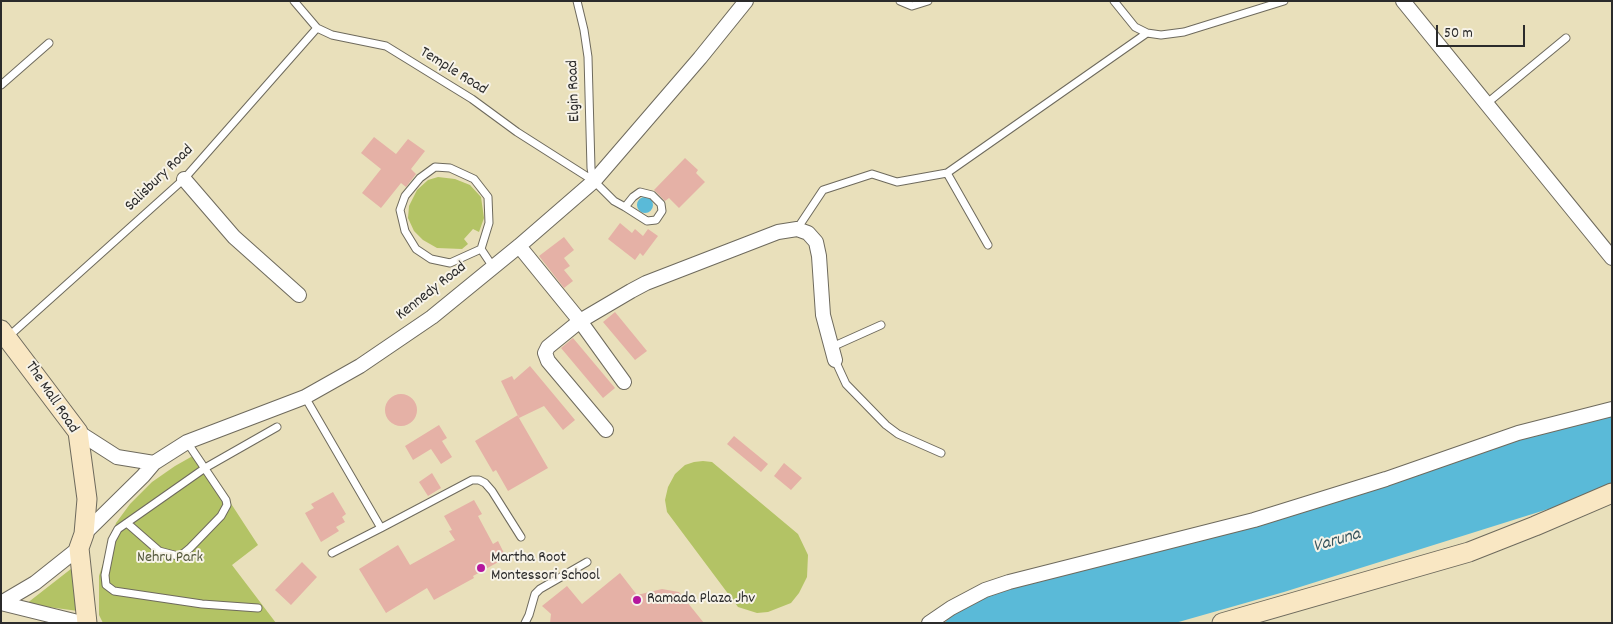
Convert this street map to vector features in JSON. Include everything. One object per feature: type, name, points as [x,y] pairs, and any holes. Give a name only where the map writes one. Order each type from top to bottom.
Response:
[{"type":"street","name":"Kennedy Road","points":[[1,603],[35,583],[82,541],[154,462],[187,442],[305,397],[360,366],[432,317],[519,246],[594,181],[700,58],[746,1]]},
{"type":"street","points":[[1403,1],[1612,258]]},
{"type":"street","points":[[184,179],[234,237],[299,295]]},
{"type":"street","points":[[606,430],[546,357],[545,353],[548,348],[580,321],[646,283],[778,232],[797,229],[808,233],[816,242],[819,256],[823,315],[833,353]]},
{"type":"street","points":[[519,246],[580,321],[624,382]]},
{"type":"street","name":"The Mall Road","points":[[5,333],[78,432],[87,499],[82,541],[87,623]]},
{"type":"street","points":[[929,623],[951,608],[985,590],[1009,582],[1254,520],[1386,479],[1518,433],[1612,408]]},
{"type":"street","points":[[78,432],[117,457],[154,462]]},
{"type":"street","points":[[1222,623],[1469,552],[1612,493]]},
{"type":"street","points":[[1,603],[82,623]]},
{"type":"lane","name":"Temple Road","points":[[294,1],[317,28],[332,35],[386,46],[472,99],[518,132],[594,181],[614,201],[625,208]]},
{"type":"lane","name":"Elgin Road","points":[[577,1],[588,56],[591,168],[594,181]]},
{"type":"lane","points":[[900,1],[912,6],[928,1]]},
{"type":"lane","points":[[1114,1],[1135,27],[1147,33],[1161,35],[1184,32],[1284,1]]},
{"type":"lane","name":"Salisbury Road","points":[[5,333],[184,179],[317,28]]},
{"type":"lane","points":[[797,229],[823,190],[872,174],[896,182],[947,173],[1147,33]]},
{"type":"lane","points":[[1486,104],[1566,38]]},
{"type":"lane","points":[[1,85],[49,43]]},
{"type":"lane","points":[[435,167],[450,168],[474,179],[488,197],[489,223],[481,249],[450,264],[431,258],[416,249],[405,231],[400,210],[405,196],[420,178],[435,167]]},
{"type":"lane","points":[[947,173],[988,245]]},
{"type":"lane","points":[[640,192],[652,196],[661,204],[662,211],[656,220],[647,221],[625,208],[633,197],[640,192]]},
{"type":"lane","points":[[481,249],[493,267]]},
{"type":"lane","points":[[881,325],[833,353],[846,384],[882,422],[898,434],[941,453]]},
{"type":"lane","points":[[305,397],[381,528]]},
{"type":"lane","points":[[258,608],[202,604],[122,592],[108,588],[105,575],[112,540],[118,529],[205,468],[277,427]]},
{"type":"lane","points":[[128,523],[159,551],[178,556],[184,553],[221,516],[226,504],[224,497],[187,442]]},
{"type":"lane","points":[[332,554],[472,480],[479,480],[485,483],[492,491],[521,537]]},
{"type":"lane","points":[[524,623],[529,615],[535,594],[540,589],[586,562]]},
{"type":"green space","points":[[438,177],[455,179],[470,185],[481,197],[484,218],[479,232],[473,229],[464,239],[468,244],[462,249],[437,248],[423,240],[414,231],[408,218],[409,206],[417,190],[428,180]]},
{"type":"green space","name":"Nehru Park","points":[[198,453],[258,545],[232,565],[276,623],[103,623],[99,615],[99,576],[116,523],[130,504],[152,482]]},
{"type":"green space","points":[[703,461],[712,462],[798,534],[808,555],[807,577],[799,593],[791,603],[768,612],[757,613],[738,607],[667,512],[665,500],[668,487],[675,474],[685,465]]},
{"type":"green space","points":[[76,565],[78,611],[26,604]]},
{"type":"water","points":[[645,197],[653,205],[645,213],[637,205]]},
{"type":"water","name":"Varuna","points":[[1612,414],[1612,489],[1284,592],[1175,623],[944,623],[966,603],[1436,459]]},
{"type":"building","points":[[374,137],[396,154],[408,139],[425,151],[411,169],[416,174],[406,187],[401,183],[381,208],[362,193],[381,169],[361,153]]},
{"type":"building","points":[[685,158],[698,170],[696,173],[705,182],[679,208],[669,198],[665,201],[654,190]]},
{"type":"building","points":[[620,223],[632,233],[635,229],[643,236],[648,229],[658,236],[643,256],[640,253],[635,260],[608,239]]},
{"type":"building","points":[[564,237],[574,250],[564,258],[570,266],[564,270],[573,281],[564,288],[539,256]]},
{"type":"building","points":[[615,312],[647,351],[635,360],[603,322]]},
{"type":"building","points":[[573,338],[615,388],[603,398],[561,348]]},
{"type":"building","points":[[530,366],[575,420],[563,430],[544,406],[519,418],[548,468],[508,491],[496,470],[493,472],[475,441],[518,415],[501,381],[512,376],[514,380]]},
{"type":"building","points":[[401,394],[407,395],[412,399],[416,404],[416,416],[412,421],[407,425],[401,426],[395,425],[390,421],[386,416],[385,410],[386,404],[390,399],[395,395]]},
{"type":"building","points":[[439,425],[447,438],[442,441],[452,457],[441,464],[431,449],[413,460],[405,446]]},
{"type":"building","points":[[734,436],[768,464],[761,472],[727,444]]},
{"type":"building","points":[[784,463],[802,478],[791,490],[774,476]]},
{"type":"building","points":[[432,473],[441,488],[428,496],[419,482]]},
{"type":"building","points":[[333,492],[346,514],[342,517],[345,522],[336,527],[339,531],[321,542],[305,513],[314,508],[311,504]]},
{"type":"building","points":[[474,500],[482,514],[478,516],[493,544],[498,541],[505,555],[501,557],[502,560],[434,600],[427,588],[386,613],[359,569],[398,545],[410,565],[455,540],[449,531],[452,530],[444,516]]},
{"type":"building","points":[[302,562],[317,577],[291,605],[275,590]]},
{"type":"building","name":"Ramada Plaza Jhv","points":[[620,573],[637,595],[662,589],[679,592],[704,623],[550,623],[551,614],[542,606],[567,586],[582,604]]},
{"type":"place","name":"Martha Root Montessori School","points":[[481,568]]},
{"type":"place","name":"Ramada Plaza Jhv","points":[[637,600]]}]
